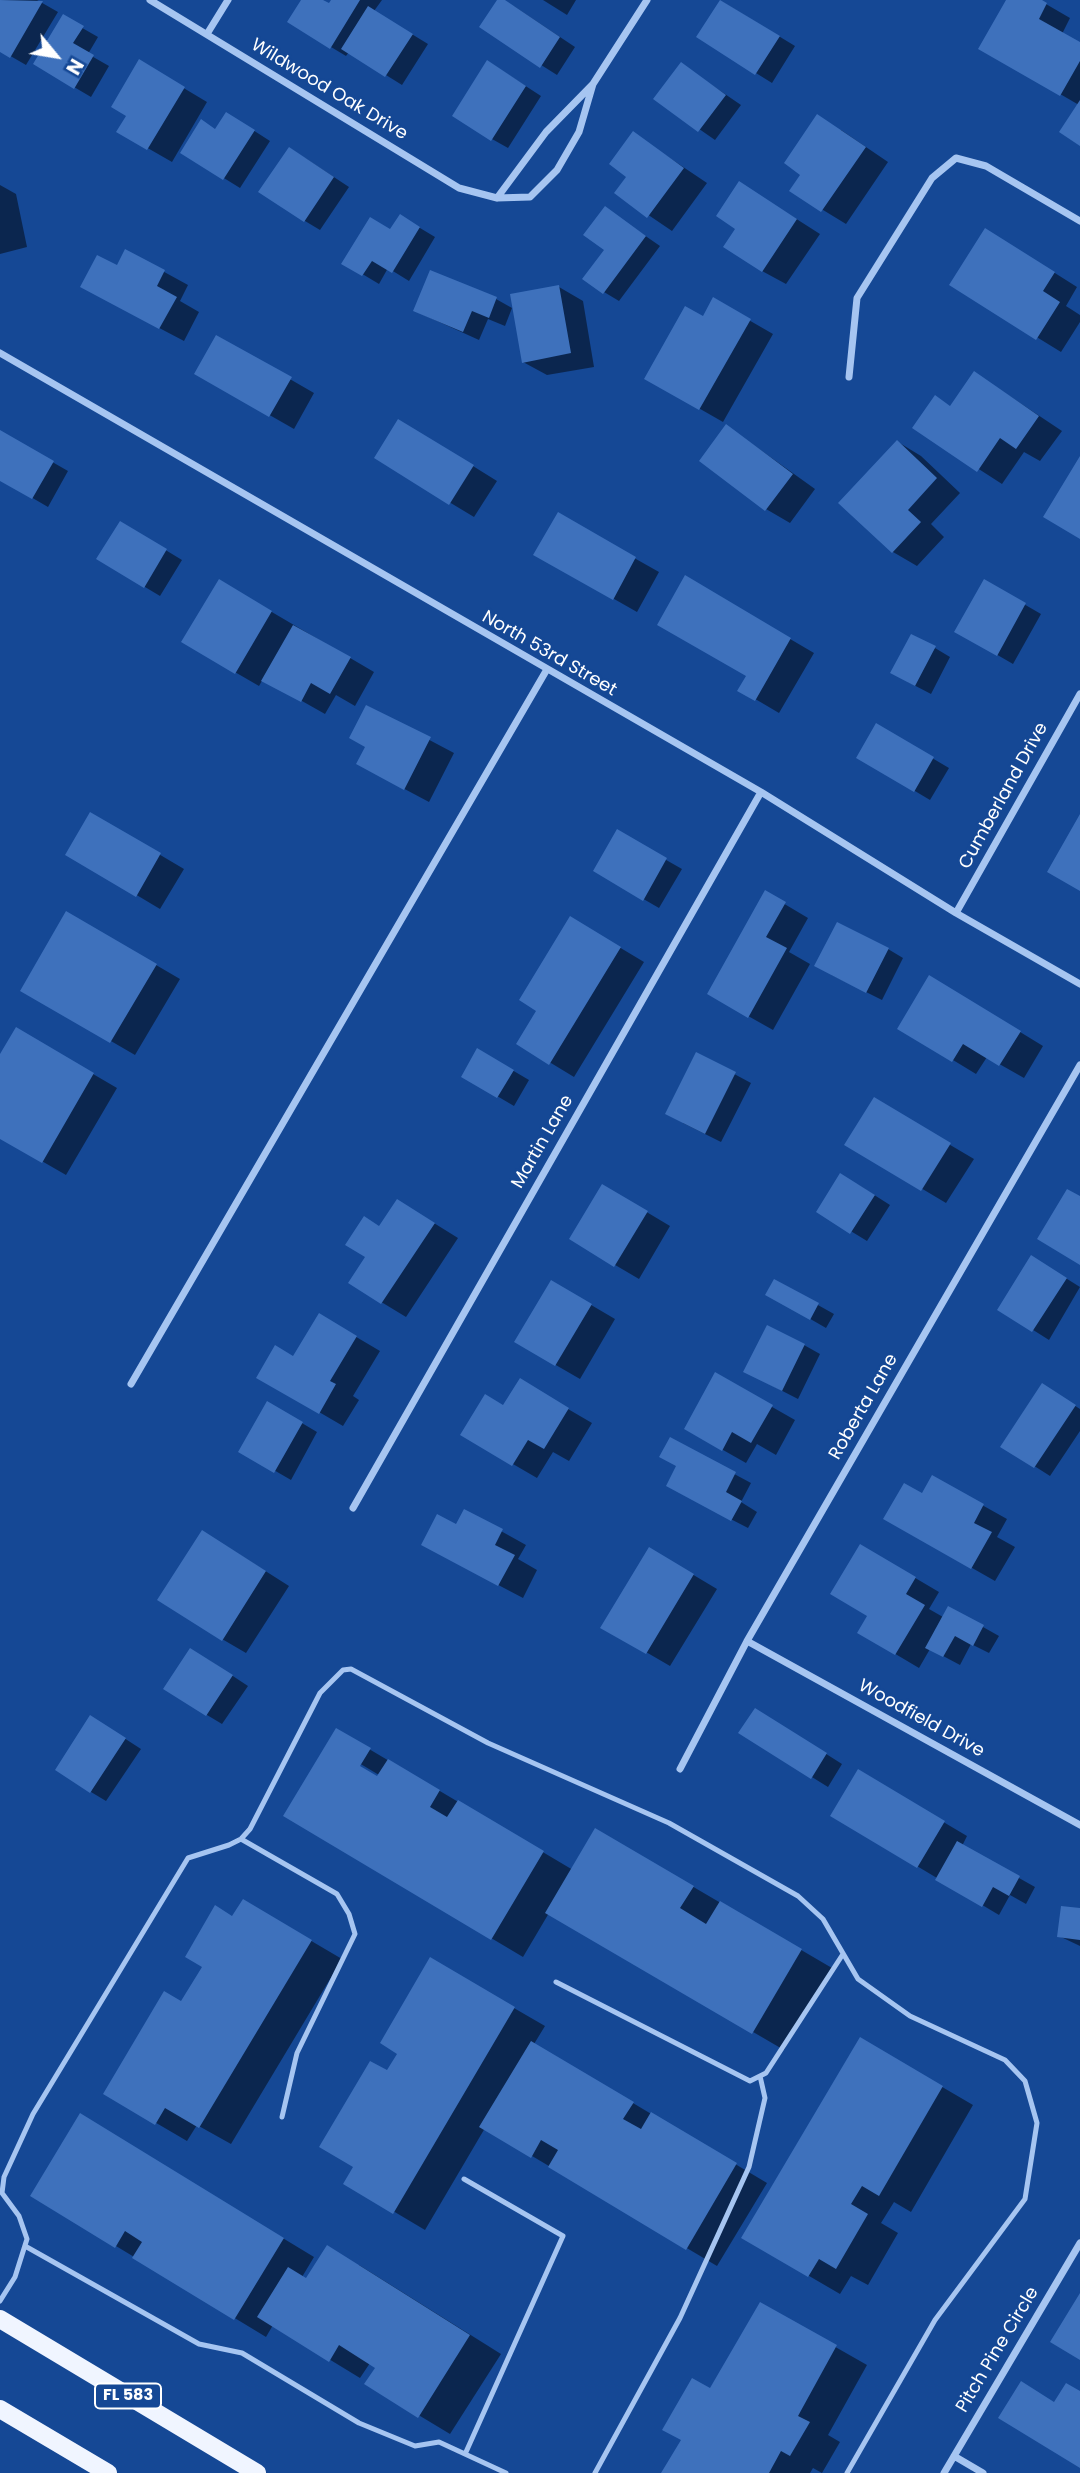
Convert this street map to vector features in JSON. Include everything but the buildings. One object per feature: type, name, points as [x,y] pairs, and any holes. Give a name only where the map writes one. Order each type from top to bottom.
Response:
[{"type":"main road","name":"FL 583","points":[[0,2319],[257,2473]]},
{"type":"main road","points":[[0,2409],[108,2473]]},
{"type":"street","name":"Wildwood Oak Drive","points":[[150,0],[459,188],[497,198],[530,197],[557,170],[579,132],[593,84]]},
{"type":"street","points":[[208,34],[228,0]]},
{"type":"street","name":"Wildwood Oak Drive","points":[[497,198],[545,132],[593,84],[647,0]]},
{"type":"street","points":[[849,377],[857,298],[932,178],[956,158],[986,166],[1080,221]]},
{"type":"street","name":"North 53rd Street","points":[[0,353],[546,671],[761,792],[956,914],[1080,984]]},
{"type":"street","points":[[131,1384],[546,671]]},
{"type":"street","name":"Cumberland Drive","points":[[956,914],[1080,694]]},
{"type":"street","name":"Martin Lane","points":[[353,1508],[761,792]]},
{"type":"street","name":"Roberta Lane","points":[[680,1769],[747,1641],[1080,1065]]},
{"type":"street","name":"Woodfield Drive","points":[[747,1641],[1080,1825]]},
{"type":"street","name":"Pitch Pine Circle","points":[[944,2473],[1080,2243]]},
{"type":"street","points":[[954,2456],[983,2473]]},
{"type":"lane","points":[[0,2301],[15,2277],[27,2239],[19,2216],[2,2193],[4,2177],[33,2114],[188,1858],[241,1839],[260,1812],[320,1693],[343,1670],[351,1669],[488,1744],[669,1823],[798,1896],[824,1919],[858,1979],[910,2016],[1005,2060],[1025,2081],[1037,2123],[1024,2200],[935,2320],[846,2473]]},
{"type":"lane","points":[[241,1839],[337,1894],[349,1914],[355,1934],[298,2053],[282,2117]]},
{"type":"lane","points":[[556,1982],[750,2081],[766,2073],[843,1954]]},
{"type":"lane","points":[[595,2473],[680,2318],[749,2167],[765,2098],[760,2076]]},
{"type":"lane","points":[[464,2179],[563,2236],[466,2452]]},
{"type":"lane","points":[[26,2246],[199,2344],[242,2353],[359,2423],[415,2446],[439,2442],[466,2452],[506,2473]]}]
